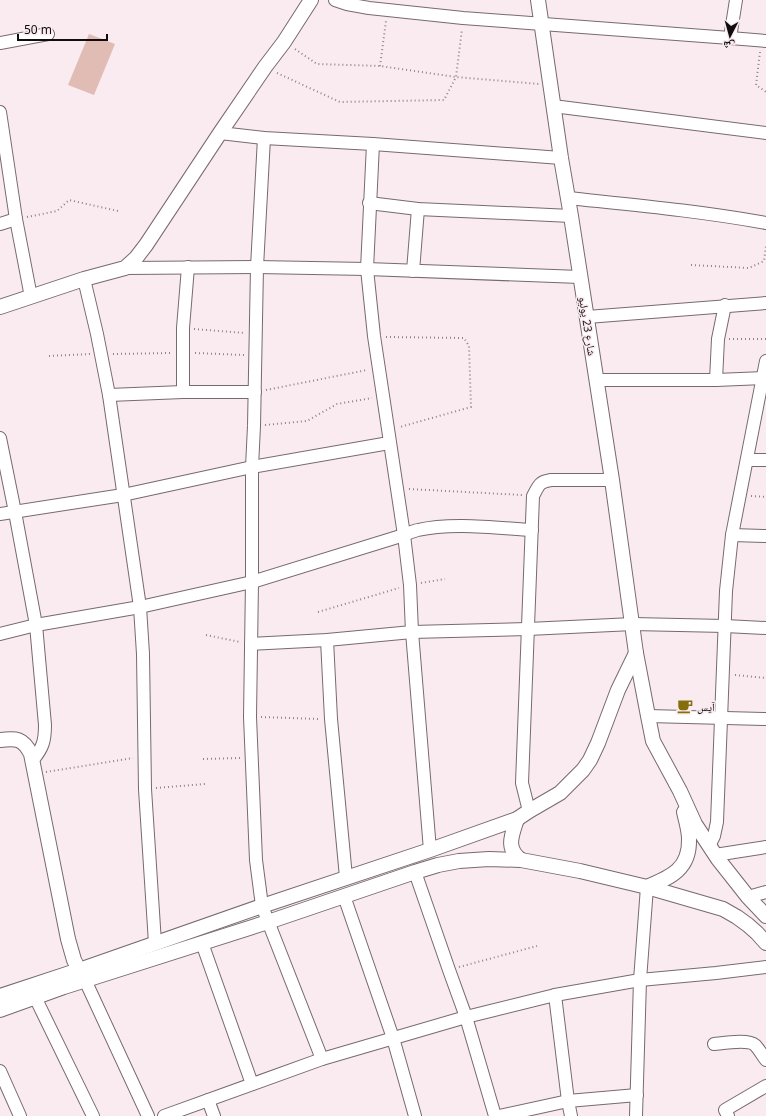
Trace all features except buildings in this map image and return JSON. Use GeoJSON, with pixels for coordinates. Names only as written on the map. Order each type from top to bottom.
{"type":"FeatureCollection","features":[{"type":"Feature","properties":{"kind":"street"},"geometry":{"type":"LineString","coordinates":[[124,268],[136,258],[146,245],[311,0]]}},
{"type":"Feature","properties":{"kind":"street"},"geometry":{"type":"LineString","coordinates":[[335,0],[357,6],[463,18],[763,41]]}},
{"type":"Feature","properties":{"kind":"street","name":"شارع 23 يوليو"},"geometry":{"type":"LineString","coordinates":[[538,0],[561,158],[597,380],[636,653],[654,741],[680,791]]}},
{"type":"Feature","properties":{"kind":"street"},"geometry":{"type":"LineString","coordinates":[[730,38],[736,0]]}},
{"type":"Feature","properties":{"kind":"street"},"geometry":{"type":"LineString","coordinates":[[0,43],[48,34]]}},
{"type":"Feature","properties":{"kind":"street"},"geometry":{"type":"LineString","coordinates":[[553,106],[766,133]]}},
{"type":"Feature","properties":{"kind":"street"},"geometry":{"type":"LineString","coordinates":[[0,112],[4,158],[31,297]]}},
{"type":"Feature","properties":{"kind":"street"},"geometry":{"type":"LineString","coordinates":[[220,133],[264,138],[373,144],[561,158]]}},
{"type":"Feature","properties":{"kind":"street"},"geometry":{"type":"LineString","coordinates":[[264,138],[257,267],[252,467],[250,717],[256,860],[262,906],[322,1059]]}},
{"type":"Feature","properties":{"kind":"street"},"geometry":{"type":"LineString","coordinates":[[373,144],[367,269],[378,367],[404,535],[410,585],[412,632],[430,850]]}},
{"type":"Feature","properties":{"kind":"street"},"geometry":{"type":"LineString","coordinates":[[568,198],[695,211],[766,223]]}},
{"type":"Feature","properties":{"kind":"street"},"geometry":{"type":"LineString","coordinates":[[370,203],[418,209],[571,216]]}},
{"type":"Feature","properties":{"kind":"street"},"geometry":{"type":"LineString","coordinates":[[413,271],[418,209]]}},
{"type":"Feature","properties":{"kind":"street"},"geometry":{"type":"LineString","coordinates":[[0,224],[16,220]]}},
{"type":"Feature","properties":{"kind":"street"},"geometry":{"type":"LineString","coordinates":[[183,392],[183,328],[188,267]]}},
{"type":"Feature","properties":{"kind":"street"},"geometry":{"type":"LineString","coordinates":[[0,307],[84,278],[124,268],[257,267],[367,269],[580,277]]}},
{"type":"Feature","properties":{"kind":"street"},"geometry":{"type":"LineString","coordinates":[[84,278],[109,394],[140,607],[143,654],[145,789],[155,943]]}},
{"type":"Feature","properties":{"kind":"street"},"geometry":{"type":"LineString","coordinates":[[587,317],[725,305],[766,303]]}},
{"type":"Feature","properties":{"kind":"street"},"geometry":{"type":"LineString","coordinates":[[716,380],[718,339],[725,305]]}},
{"type":"Feature","properties":{"kind":"street"},"geometry":{"type":"LineString","coordinates":[[712,850],[717,822],[727,584],[732,535],[764,378],[766,361]]}},
{"type":"Feature","properties":{"kind":"street"},"geometry":{"type":"LineString","coordinates":[[597,380],[716,380],[764,378]]}},
{"type":"Feature","properties":{"kind":"street"},"geometry":{"type":"LineString","coordinates":[[109,394],[255,392]]}},
{"type":"Feature","properties":{"kind":"street"},"geometry":{"type":"LineString","coordinates":[[0,514],[123,495],[388,437]]}},
{"type":"Feature","properties":{"kind":"street"},"geometry":{"type":"LineString","coordinates":[[0,438],[36,625],[45,737],[44,745],[34,767]]}},
{"type":"Feature","properties":{"kind":"street"},"geometry":{"type":"LineString","coordinates":[[747,460],[766,460]]}},
{"type":"Feature","properties":{"kind":"street"},"geometry":{"type":"LineString","coordinates":[[529,810],[522,783],[533,496],[539,484],[544,481],[612,480]]}},
{"type":"Feature","properties":{"kind":"street"},"geometry":{"type":"LineString","coordinates":[[0,634],[36,625],[140,607],[252,582],[416,530],[440,527],[468,527],[532,530]]}},
{"type":"Feature","properties":{"kind":"street"},"geometry":{"type":"LineString","coordinates":[[732,535],[766,536]]}},
{"type":"Feature","properties":{"kind":"street"},"geometry":{"type":"LineString","coordinates":[[251,644],[327,640],[412,632],[633,624],[766,628]]}},
{"type":"Feature","properties":{"kind":"street"},"geometry":{"type":"LineString","coordinates":[[327,640],[331,719],[346,877]]}},
{"type":"Feature","properties":{"kind":"street"},"geometry":{"type":"LineString","coordinates":[[0,1010],[64,986],[82,975],[155,943],[517,819],[529,810],[560,793],[583,770],[590,760],[598,743],[618,690],[636,653]]}},
{"type":"Feature","properties":{"kind":"street"},"geometry":{"type":"LineString","coordinates":[[648,716],[766,720]]}},
{"type":"Feature","properties":{"kind":"street"},"geometry":{"type":"LineString","coordinates":[[0,740],[18,740],[23,742],[27,747],[34,767],[68,939],[74,960],[148,1116]]}},
{"type":"Feature","properties":{"kind":"street"},"geometry":{"type":"LineString","coordinates":[[680,791],[695,824],[712,850],[748,897],[766,916]]}},
{"type":"Feature","properties":{"kind":"street"},"geometry":{"type":"LineString","coordinates":[[647,887],[662,881],[680,869],[688,855],[689,838],[680,791]]}},
{"type":"Feature","properties":{"kind":"street"},"geometry":{"type":"LineString","coordinates":[[517,819],[511,840],[511,846],[516,856],[521,860]]}},
{"type":"Feature","properties":{"kind":"street"},"geometry":{"type":"LineString","coordinates":[[712,850],[766,847]]}},
{"type":"Feature","properties":{"kind":"street"},"geometry":{"type":"LineString","coordinates":[[0,996],[202,944],[414,872],[438,865],[473,859],[521,860],[580,871],[647,887],[723,909],[748,925],[766,943]]}},
{"type":"Feature","properties":{"kind":"street"},"geometry":{"type":"LineString","coordinates":[[414,872],[466,1017],[495,1116]]}},
{"type":"Feature","properties":{"kind":"street"},"geometry":{"type":"LineString","coordinates":[[636,1116],[640,980],[647,887]]}},
{"type":"Feature","properties":{"kind":"street"},"geometry":{"type":"LineString","coordinates":[[748,897],[766,892]]}},
{"type":"Feature","properties":{"kind":"street"},"geometry":{"type":"LineString","coordinates":[[344,896],[393,1038],[415,1116]]}},
{"type":"Feature","properties":{"kind":"street"},"geometry":{"type":"LineString","coordinates":[[202,944],[252,1084]]}},
{"type":"Feature","properties":{"kind":"street"},"geometry":{"type":"LineString","coordinates":[[164,1116],[322,1059],[466,1017],[555,995],[640,980],[766,967]]}},
{"type":"Feature","properties":{"kind":"street"},"geometry":{"type":"LineString","coordinates":[[555,995],[571,1116]]}},
{"type":"Feature","properties":{"kind":"street"},"geometry":{"type":"LineString","coordinates":[[35,997],[93,1116]]}},
{"type":"Feature","properties":{"kind":"street"},"geometry":{"type":"LineString","coordinates":[[714,1044],[743,1042],[752,1043],[766,1060]]}},
{"type":"Feature","properties":{"kind":"street"},"geometry":{"type":"LineString","coordinates":[[0,1071],[20,1116]]}},
{"type":"Feature","properties":{"kind":"street"},"geometry":{"type":"LineString","coordinates":[[728,1116],[725,1110],[766,1086]]}},
{"type":"Feature","properties":{"kind":"street"},"geometry":{"type":"LineString","coordinates":[[499,1116],[568,1101],[637,1095]]}},
{"type":"Feature","properties":{"kind":"street"},"geometry":{"type":"LineString","coordinates":[[208,1100],[214,1116]]}},
{"type":"Feature","properties":{"kind":"path"},"geometry":{"type":"LineString","coordinates":[[380,66],[387,10]]}},
{"type":"Feature","properties":{"kind":"path"},"geometry":{"type":"LineString","coordinates":[[265,67],[340,102],[444,100],[456,77],[463,18]]}},
{"type":"Feature","properties":{"kind":"path"},"geometry":{"type":"LineString","coordinates":[[763,41],[756,85],[766,92]]}},
{"type":"Feature","properties":{"kind":"path"},"geometry":{"type":"LineString","coordinates":[[284,42],[318,64],[380,66],[456,77],[550,86]]}},
{"type":"Feature","properties":{"kind":"path"},"geometry":{"type":"LineString","coordinates":[[16,220],[58,211],[69,200],[118,210]]}},
{"type":"Feature","properties":{"kind":"path"},"geometry":{"type":"LineString","coordinates":[[692,266],[749,268],[764,261],[766,246]]}},
{"type":"Feature","properties":{"kind":"path"},"geometry":{"type":"LineString","coordinates":[[183,328],[256,334]]}},
{"type":"Feature","properties":{"kind":"path"},"geometry":{"type":"LineString","coordinates":[[374,336],[464,338],[469,346],[471,407],[388,437]]}},
{"type":"Feature","properties":{"kind":"path"},"geometry":{"type":"LineString","coordinates":[[718,339],[766,340]]}},
{"type":"Feature","properties":{"kind":"path"},"geometry":{"type":"LineString","coordinates":[[49,356],[183,353],[256,355]]}},
{"type":"Feature","properties":{"kind":"path"},"geometry":{"type":"LineString","coordinates":[[255,392],[378,367]]}},
{"type":"Feature","properties":{"kind":"path"},"geometry":{"type":"LineString","coordinates":[[254,426],[307,421],[338,404],[382,396]]}},
{"type":"Feature","properties":{"kind":"path"},"geometry":{"type":"LineString","coordinates":[[397,488],[533,496]]}},
{"type":"Feature","properties":{"kind":"path"},"geometry":{"type":"LineString","coordinates":[[318,612],[410,585],[445,579]]}},
{"type":"Feature","properties":{"kind":"path"},"geometry":{"type":"LineString","coordinates":[[206,635],[251,644]]}},
{"type":"Feature","properties":{"kind":"path"},"geometry":{"type":"LineString","coordinates":[[724,674],[766,678]]}},
{"type":"Feature","properties":{"kind":"path"},"geometry":{"type":"LineString","coordinates":[[250,717],[331,719]]}},
{"type":"Feature","properties":{"kind":"path"},"geometry":{"type":"LineString","coordinates":[[34,767],[145,756]]}},
{"type":"Feature","properties":{"kind":"path"},"geometry":{"type":"LineString","coordinates":[[203,759],[252,757]]}},
{"type":"Feature","properties":{"kind":"path"},"geometry":{"type":"LineString","coordinates":[[145,789],[205,784]]}},
{"type":"Feature","properties":{"kind":"path"},"geometry":{"type":"LineString","coordinates":[[448,970],[537,946]]}},
{"type":"Feature","properties":{"kind":"shaded area"},"geometry":{"type":"Polygon","coordinates":[[[89,34],[115,44],[94,95],[68,85],[89,34]]]}},
{"type":"Feature","properties":{"kind":"place","name":"آيس"},"geometry":{"type":"Point","coordinates":[685,706]}}]}
